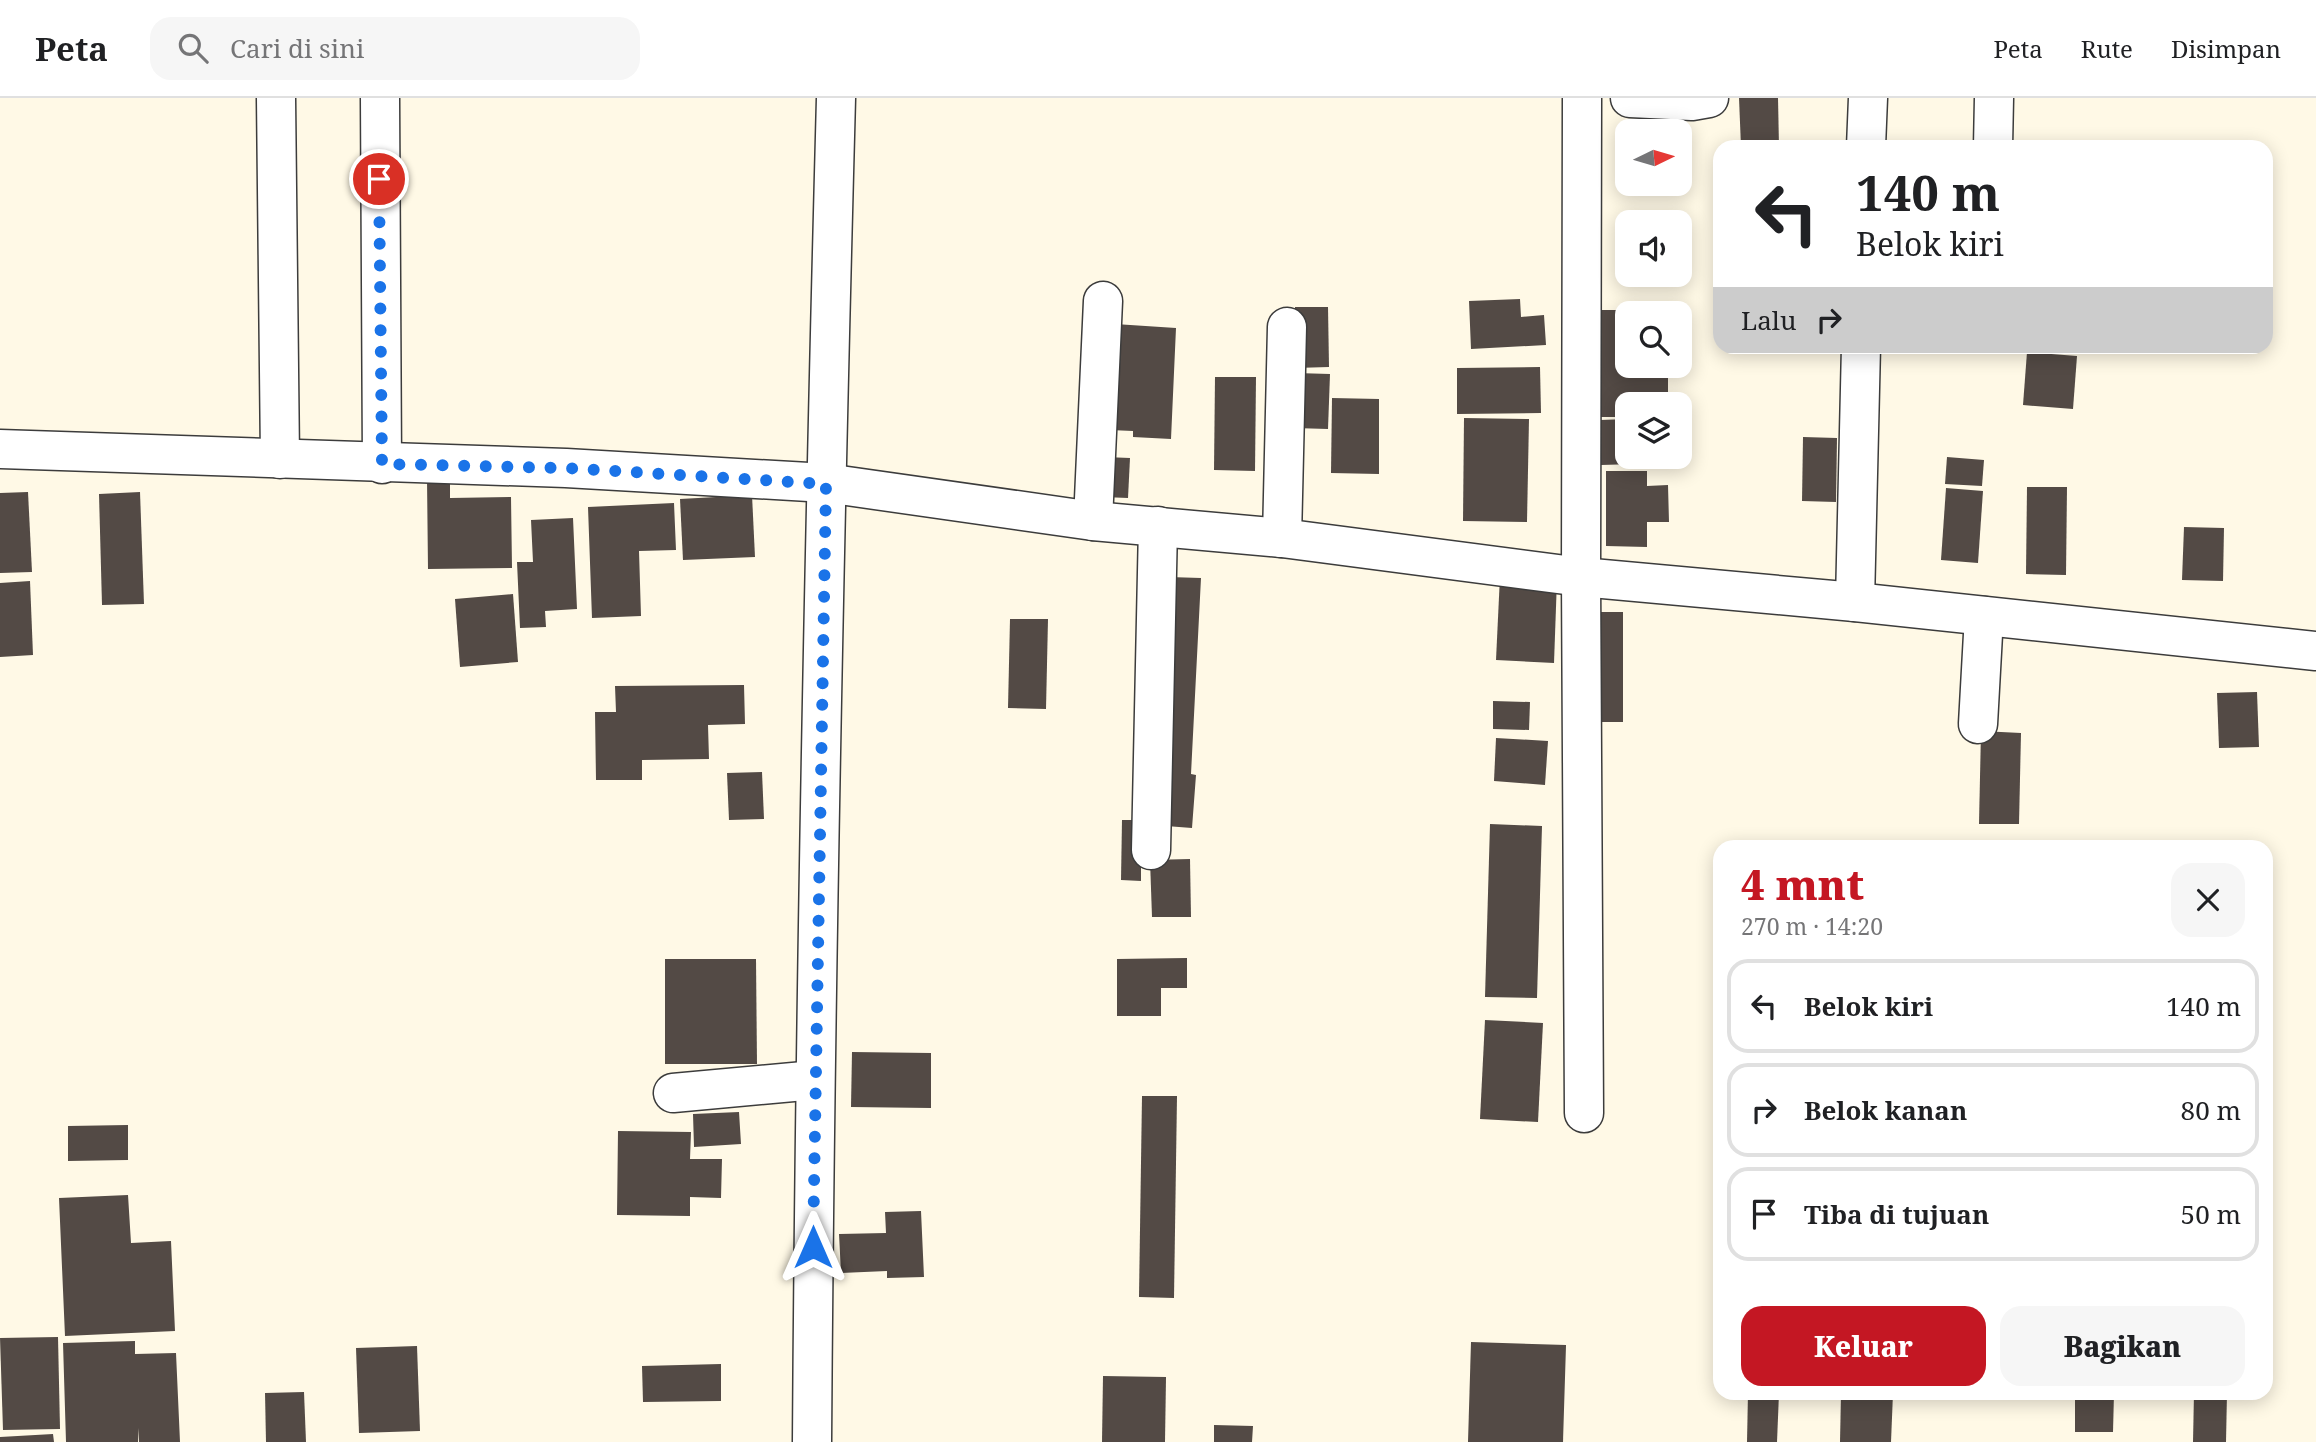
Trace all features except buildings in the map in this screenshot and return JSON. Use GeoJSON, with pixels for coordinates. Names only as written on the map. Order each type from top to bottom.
{"type":"FeatureCollection","features":[{"type":"Feature","properties":{"kind":"street"},"geometry":{"type":"LineString","coordinates":[[276,98],[281,458]]}},
{"type":"Feature","properties":{"kind":"street"},"geometry":{"type":"LineString","coordinates":[[380,98],[382,464]]}},
{"type":"Feature","properties":{"kind":"street"},"geometry":{"type":"LineString","coordinates":[[812,1442],[815,1080],[836,98]]}},
{"type":"Feature","properties":{"kind":"street"},"geometry":{"type":"LineString","coordinates":[[1582,98],[1584,1113]]}},
{"type":"Feature","properties":{"kind":"street"},"geometry":{"type":"LineString","coordinates":[[1630,98],[1692,101],[1709,98]]}},
{"type":"Feature","properties":{"kind":"street"},"geometry":{"type":"LineString","coordinates":[[1866,140],[1868,98]]}},
{"type":"Feature","properties":{"kind":"street"},"geometry":{"type":"LineString","coordinates":[[1993,140],[1994,98]]}},
{"type":"Feature","properties":{"kind":"street"},"geometry":{"type":"LineString","coordinates":[[1093,521],[1103,301]]}},
{"type":"Feature","properties":{"kind":"street"},"geometry":{"type":"LineString","coordinates":[[1282,538],[1287,327]]}},
{"type":"Feature","properties":{"kind":"street"},"geometry":{"type":"LineString","coordinates":[[1855,602],[1861,354]]}},
{"type":"Feature","properties":{"kind":"street"},"geometry":{"type":"LineString","coordinates":[[0,449],[382,464],[566,468],[826,484],[1093,521],[1282,538],[1581,577],[1855,602],[2316,651]]}},
{"type":"Feature","properties":{"kind":"street"},"geometry":{"type":"LineString","coordinates":[[1151,850],[1158,526]]}},
{"type":"Feature","properties":{"kind":"street"},"geometry":{"type":"LineString","coordinates":[[1978,724],[1984,616]]}},
{"type":"Feature","properties":{"kind":"street"},"geometry":{"type":"LineString","coordinates":[[673,1093],[815,1080]]}},
{"type":"Feature","properties":{"kind":"route"},"geometry":{"type":"LineString","coordinates":[[379,179],[382,464],[566,468],[826,484],[813,1247]]}}]}
